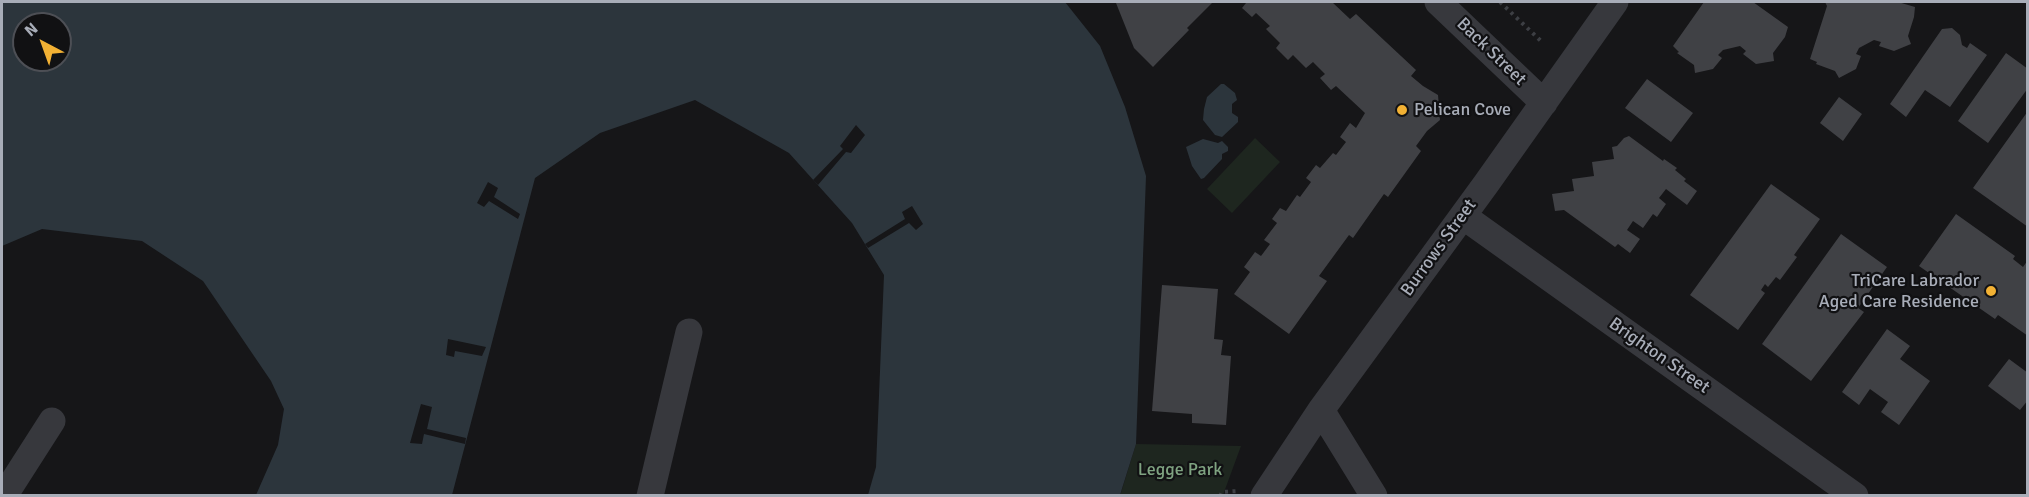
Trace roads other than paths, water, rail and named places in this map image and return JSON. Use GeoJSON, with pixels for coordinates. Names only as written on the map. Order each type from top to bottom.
{"type":"FeatureCollection","features":[{"type":"Feature","properties":{"kind":"street","name":"Back Street"},"geometry":{"type":"LineString","coordinates":[[1438,2],[1544,103]]}},
{"type":"Feature","properties":{"kind":"street","name":"Burrows Street"},"geometry":{"type":"LineString","coordinates":[[1268,493],[1321,410],[1615,2]]}},
{"type":"Feature","properties":{"kind":"street","name":"Brighton Street"},"geometry":{"type":"LineString","coordinates":[[1462,216],[1855,495]]}},
{"type":"Feature","properties":{"kind":"street"},"geometry":{"type":"LineString","coordinates":[[650,495],[689,332]]}},
{"type":"Feature","properties":{"kind":"street"},"geometry":{"type":"LineString","coordinates":[[1321,410],[1374,495]]}},
{"type":"Feature","properties":{"kind":"street"},"geometry":{"type":"LineString","coordinates":[[4,495],[52,421]]}},
{"type":"Feature","properties":{"kind":"place","name":"Pelican Cove"},"geometry":{"type":"Point","coordinates":[1402,110]}},
{"type":"Feature","properties":{"kind":"place","name":"TriCare Labrador Aged Care Residence"},"geometry":{"type":"Point","coordinates":[1991,291]}},
{"type":"Feature","properties":{"kind":"park label","name":"Legge Park"},"geometry":{"type":"Point","coordinates":[1180,470]}}]}
